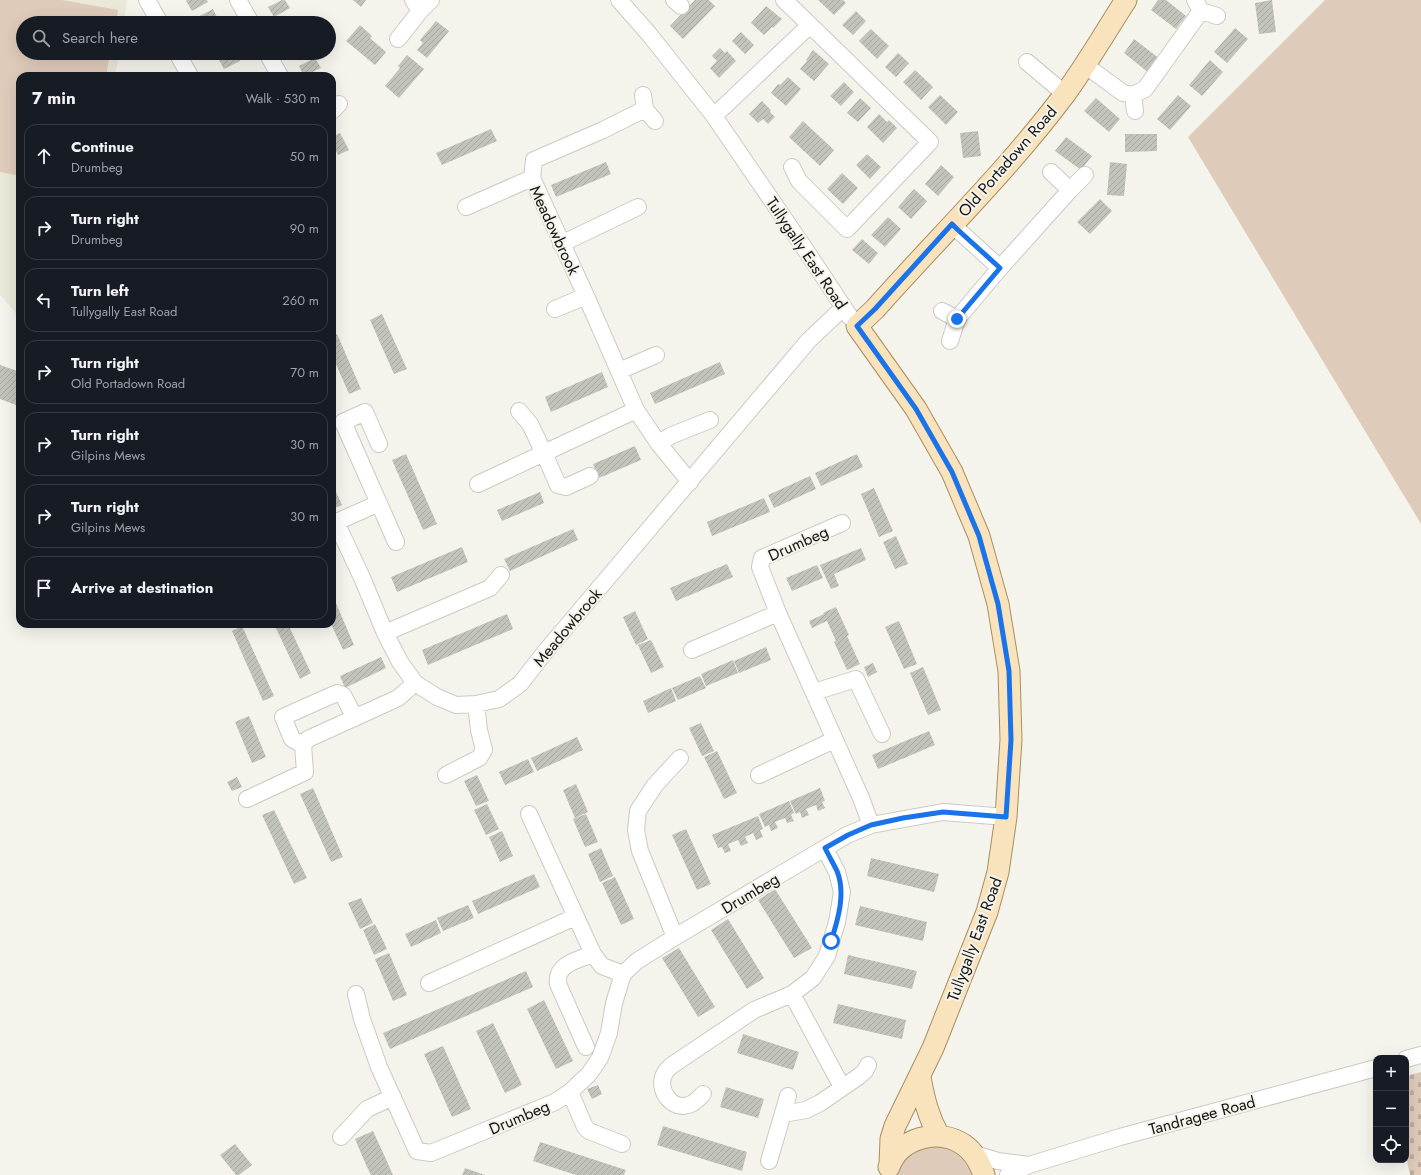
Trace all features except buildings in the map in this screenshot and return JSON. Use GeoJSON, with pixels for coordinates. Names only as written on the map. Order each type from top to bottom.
{"type":"FeatureCollection","features":[{"type":"Feature","properties":{"kind":"main road","name":"Old Portadown Road"},"geometry":{"type":"LineString","coordinates":[[857,326],[875,309],[1017,153],[1065,94],[1126,0]]}},
{"type":"Feature","properties":{"kind":"main road","name":"Tullygally East Road"},"geometry":{"type":"LineString","coordinates":[[857,326],[916,409],[952,472],[979,536],[998,604],[1009,671],[1011,740],[1006,817],[998,872],[987,912],[933,1048],[895,1126],[891,1139],[888,1169]]}},
{"type":"Feature","properties":{"kind":"main road"},"geometry":{"type":"LineString","coordinates":[[920,1077],[925,1104],[931,1122],[939,1136]]}},
{"type":"Feature","properties":{"kind":"main road"},"geometry":{"type":"LineString","coordinates":[[888,1169],[896,1154],[904,1146],[914,1140],[939,1136],[952,1138],[964,1145],[974,1154],[981,1165],[984,1175]]}},
{"type":"Feature","properties":{"kind":"street"},"geometry":{"type":"LineString","coordinates":[[147,0],[156,16]]}},
{"type":"Feature","properties":{"kind":"street"},"geometry":{"type":"LineString","coordinates":[[238,0],[246,16]]}},
{"type":"Feature","properties":{"kind":"street","name":"Tullygally East Road"},"geometry":{"type":"LineString","coordinates":[[619,0],[650,34],[714,116],[806,249],[843,308],[857,326]]}},
{"type":"Feature","properties":{"kind":"street"},"geometry":{"type":"LineString","coordinates":[[784,0],[930,142],[847,229],[800,181],[792,167]]}},
{"type":"Feature","properties":{"kind":"street"},"geometry":{"type":"LineString","coordinates":[[398,39],[421,4]]}},
{"type":"Feature","properties":{"kind":"street"},"geometry":{"type":"LineString","coordinates":[[1085,65],[1123,93],[1133,95],[1145,89],[1198,5],[1217,16]]}},
{"type":"Feature","properties":{"kind":"street"},"geometry":{"type":"LineString","coordinates":[[714,116],[810,25]]}},
{"type":"Feature","properties":{"kind":"street"},"geometry":{"type":"LineString","coordinates":[[181,60],[188,72]]}},
{"type":"Feature","properties":{"kind":"street"},"geometry":{"type":"LineString","coordinates":[[271,60],[278,72]]}},
{"type":"Feature","properties":{"kind":"street"},"geometry":{"type":"LineString","coordinates":[[1027,62],[1065,94]]}},
{"type":"Feature","properties":{"kind":"street"},"geometry":{"type":"LineString","coordinates":[[1133,95],[1135,111]]}},
{"type":"Feature","properties":{"kind":"street","name":"Meadowbrook"},"geometry":{"type":"LineString","coordinates":[[648,108],[603,130],[534,160],[532,178],[636,410],[659,444],[690,482]]}},
{"type":"Feature","properties":{"kind":"street"},"geometry":{"type":"LineString","coordinates":[[1051,172],[1070,190]]}},
{"type":"Feature","properties":{"kind":"street"},"geometry":{"type":"LineString","coordinates":[[950,342],[957,319],[1000,268],[1085,175]]}},
{"type":"Feature","properties":{"kind":"street"},"geometry":{"type":"LineString","coordinates":[[466,207],[532,178]]}},
{"type":"Feature","properties":{"kind":"street"},"geometry":{"type":"LineString","coordinates":[[561,244],[638,207]]}},
{"type":"Feature","properties":{"kind":"street"},"geometry":{"type":"LineString","coordinates":[[952,224],[1000,268]]}},
{"type":"Feature","properties":{"kind":"street"},"geometry":{"type":"LineString","coordinates":[[555,309],[586,296]]}},
{"type":"Feature","properties":{"kind":"street","name":"Meadowbrook"},"geometry":{"type":"LineString","coordinates":[[336,527],[363,580],[385,632],[400,662],[415,683],[437,697],[456,704],[476,704],[499,699],[520,684],[550,646],[809,340],[843,308]]}},
{"type":"Feature","properties":{"kind":"street"},"geometry":{"type":"LineString","coordinates":[[942,310],[957,319]]}},
{"type":"Feature","properties":{"kind":"street"},"geometry":{"type":"LineString","coordinates":[[619,371],[656,355]]}},
{"type":"Feature","properties":{"kind":"street"},"geometry":{"type":"LineString","coordinates":[[478,484],[636,410]]}},
{"type":"Feature","properties":{"kind":"street"},"geometry":{"type":"LineString","coordinates":[[519,411],[530,424],[558,485],[566,487],[590,476]]}},
{"type":"Feature","properties":{"kind":"street"},"geometry":{"type":"LineString","coordinates":[[379,444],[365,412],[343,422],[396,542]]}},
{"type":"Feature","properties":{"kind":"street"},"geometry":{"type":"LineString","coordinates":[[659,444],[670,436],[710,420]]}},
{"type":"Feature","properties":{"kind":"street","name":"Meadowbrook"},"geometry":{"type":"LineString","coordinates":[[336,522],[379,503]]}},
{"type":"Feature","properties":{"kind":"street","name":"Drumbeg"},"geometry":{"type":"LineString","coordinates":[[842,523],[762,558],[760,567],[778,613],[861,798],[871,825]]}},
{"type":"Feature","properties":{"kind":"street"},"geometry":{"type":"LineString","coordinates":[[385,632],[490,588],[501,575]]}},
{"type":"Feature","properties":{"kind":"street"},"geometry":{"type":"LineString","coordinates":[[692,650],[778,613]]}},
{"type":"Feature","properties":{"kind":"street"},"geometry":{"type":"LineString","coordinates":[[814,692],[856,679],[882,734]]}},
{"type":"Feature","properties":{"kind":"street"},"geometry":{"type":"LineString","coordinates":[[247,798],[305,772],[303,745],[308,739],[398,698],[415,683]]}},
{"type":"Feature","properties":{"kind":"street"},"geometry":{"type":"LineString","coordinates":[[303,745],[292,739],[283,717],[337,694],[343,695],[355,718]]}},
{"type":"Feature","properties":{"kind":"street"},"geometry":{"type":"LineString","coordinates":[[446,775],[479,758],[484,750],[479,730],[476,704]]}},
{"type":"Feature","properties":{"kind":"street"},"geometry":{"type":"LineString","coordinates":[[759,775],[834,740]]}},
{"type":"Feature","properties":{"kind":"street"},"geometry":{"type":"LineString","coordinates":[[675,937],[640,851],[636,830],[638,811],[655,785],[680,758]]}},
{"type":"Feature","properties":{"kind":"street","name":"Drumbeg"},"geometry":{"type":"LineString","coordinates":[[356,994],[371,1046],[417,1151],[431,1154],[555,1102],[570,1092],[589,1074],[600,1058],[609,1033],[614,1003],[623,974],[637,961],[675,937],[825,848],[848,835],[871,825],[943,812],[1006,817]]}},
{"type":"Feature","properties":{"kind":"street"},"geometry":{"type":"LineString","coordinates":[[529,814],[593,954],[602,966],[623,974]]}},
{"type":"Feature","properties":{"kind":"street"},"geometry":{"type":"LineString","coordinates":[[703,1094],[691,1104],[678,1106],[666,1098],[662,1086],[664,1073],[671,1066],[754,1010],[792,994],[812,978],[827,956],[837,922],[842,892],[837,872],[825,848]]}},
{"type":"Feature","properties":{"kind":"street"},"geometry":{"type":"LineString","coordinates":[[429,983],[575,917]]}},
{"type":"Feature","properties":{"kind":"street"},"geometry":{"type":"LineString","coordinates":[[586,1047],[558,984],[557,978],[559,972],[565,966],[593,954]]}},
{"type":"Feature","properties":{"kind":"street"},"geometry":{"type":"LineString","coordinates":[[792,994],[842,1087]]}},
{"type":"Feature","properties":{"kind":"street"},"geometry":{"type":"LineString","coordinates":[[1409,1058],[1421,1055]]}},
{"type":"Feature","properties":{"kind":"street"},"geometry":{"type":"LineString","coordinates":[[783,1114],[806,1110],[820,1103],[858,1077],[865,1071],[868,1065]]}},
{"type":"Feature","properties":{"kind":"street","name":"Tandragee Road"},"geometry":{"type":"LineString","coordinates":[[1008,1175],[1029,1165],[1120,1137],[1373,1069]]}},
{"type":"Feature","properties":{"kind":"street"},"geometry":{"type":"LineString","coordinates":[[570,1092],[585,1127],[589,1131],[622,1144]]}},
{"type":"Feature","properties":{"kind":"street"},"geometry":{"type":"LineString","coordinates":[[769,1161],[788,1096]]}},
{"type":"Feature","properties":{"kind":"street"},"geometry":{"type":"LineString","coordinates":[[341,1137],[367,1109],[393,1098]]}},
{"type":"Feature","properties":{"kind":"street","name":"Tandragee Road"},"geometry":{"type":"LineString","coordinates":[[974,1154],[998,1161],[1029,1165]]}},
{"type":"Feature","properties":{"kind":"shaded area"},"geometry":{"type":"Polygon","coordinates":[[[0,0],[127,0],[125,16],[16,16],[16,60],[118,60],[116,72],[16,72],[16,313],[0,295],[0,0]]]}},
{"type":"Feature","properties":{"kind":"green space"},"geometry":{"type":"Polygon","coordinates":[[[0,0],[62,0],[118,10],[117,16],[16,16],[16,60],[109,60],[107,72],[16,72],[16,175],[0,172],[0,0]]]}},
{"type":"Feature","properties":{"kind":"green space"},"geometry":{"type":"Polygon","coordinates":[[[1325,0],[1421,0],[1421,524],[1188,137],[1325,0]]]}},
{"type":"Feature","properties":{"kind":"green space"},"geometry":{"type":"Polygon","coordinates":[[[1421,1072],[1421,1175],[1410,1175],[1407,1163],[1409,1163],[1409,1075],[1421,1072]]]}},
{"type":"Feature","properties":{"kind":"green space"},"geometry":{"type":"Polygon","coordinates":[[[934,1146],[947,1149],[958,1155],[966,1163],[972,1175],[896,1175],[902,1163],[910,1155],[922,1149],[934,1146]]]}},
{"type":"Feature","properties":{"kind":"route"},"geometry":{"type":"LineString","coordinates":[[831,941],[837,922],[842,892],[837,872],[825,848],[848,835],[871,825],[903,818],[943,812],[1006,817],[1011,740],[1009,671],[998,604],[979,536],[952,472],[916,409],[857,326],[875,309],[952,224],[1000,268],[957,319]]}}]}
